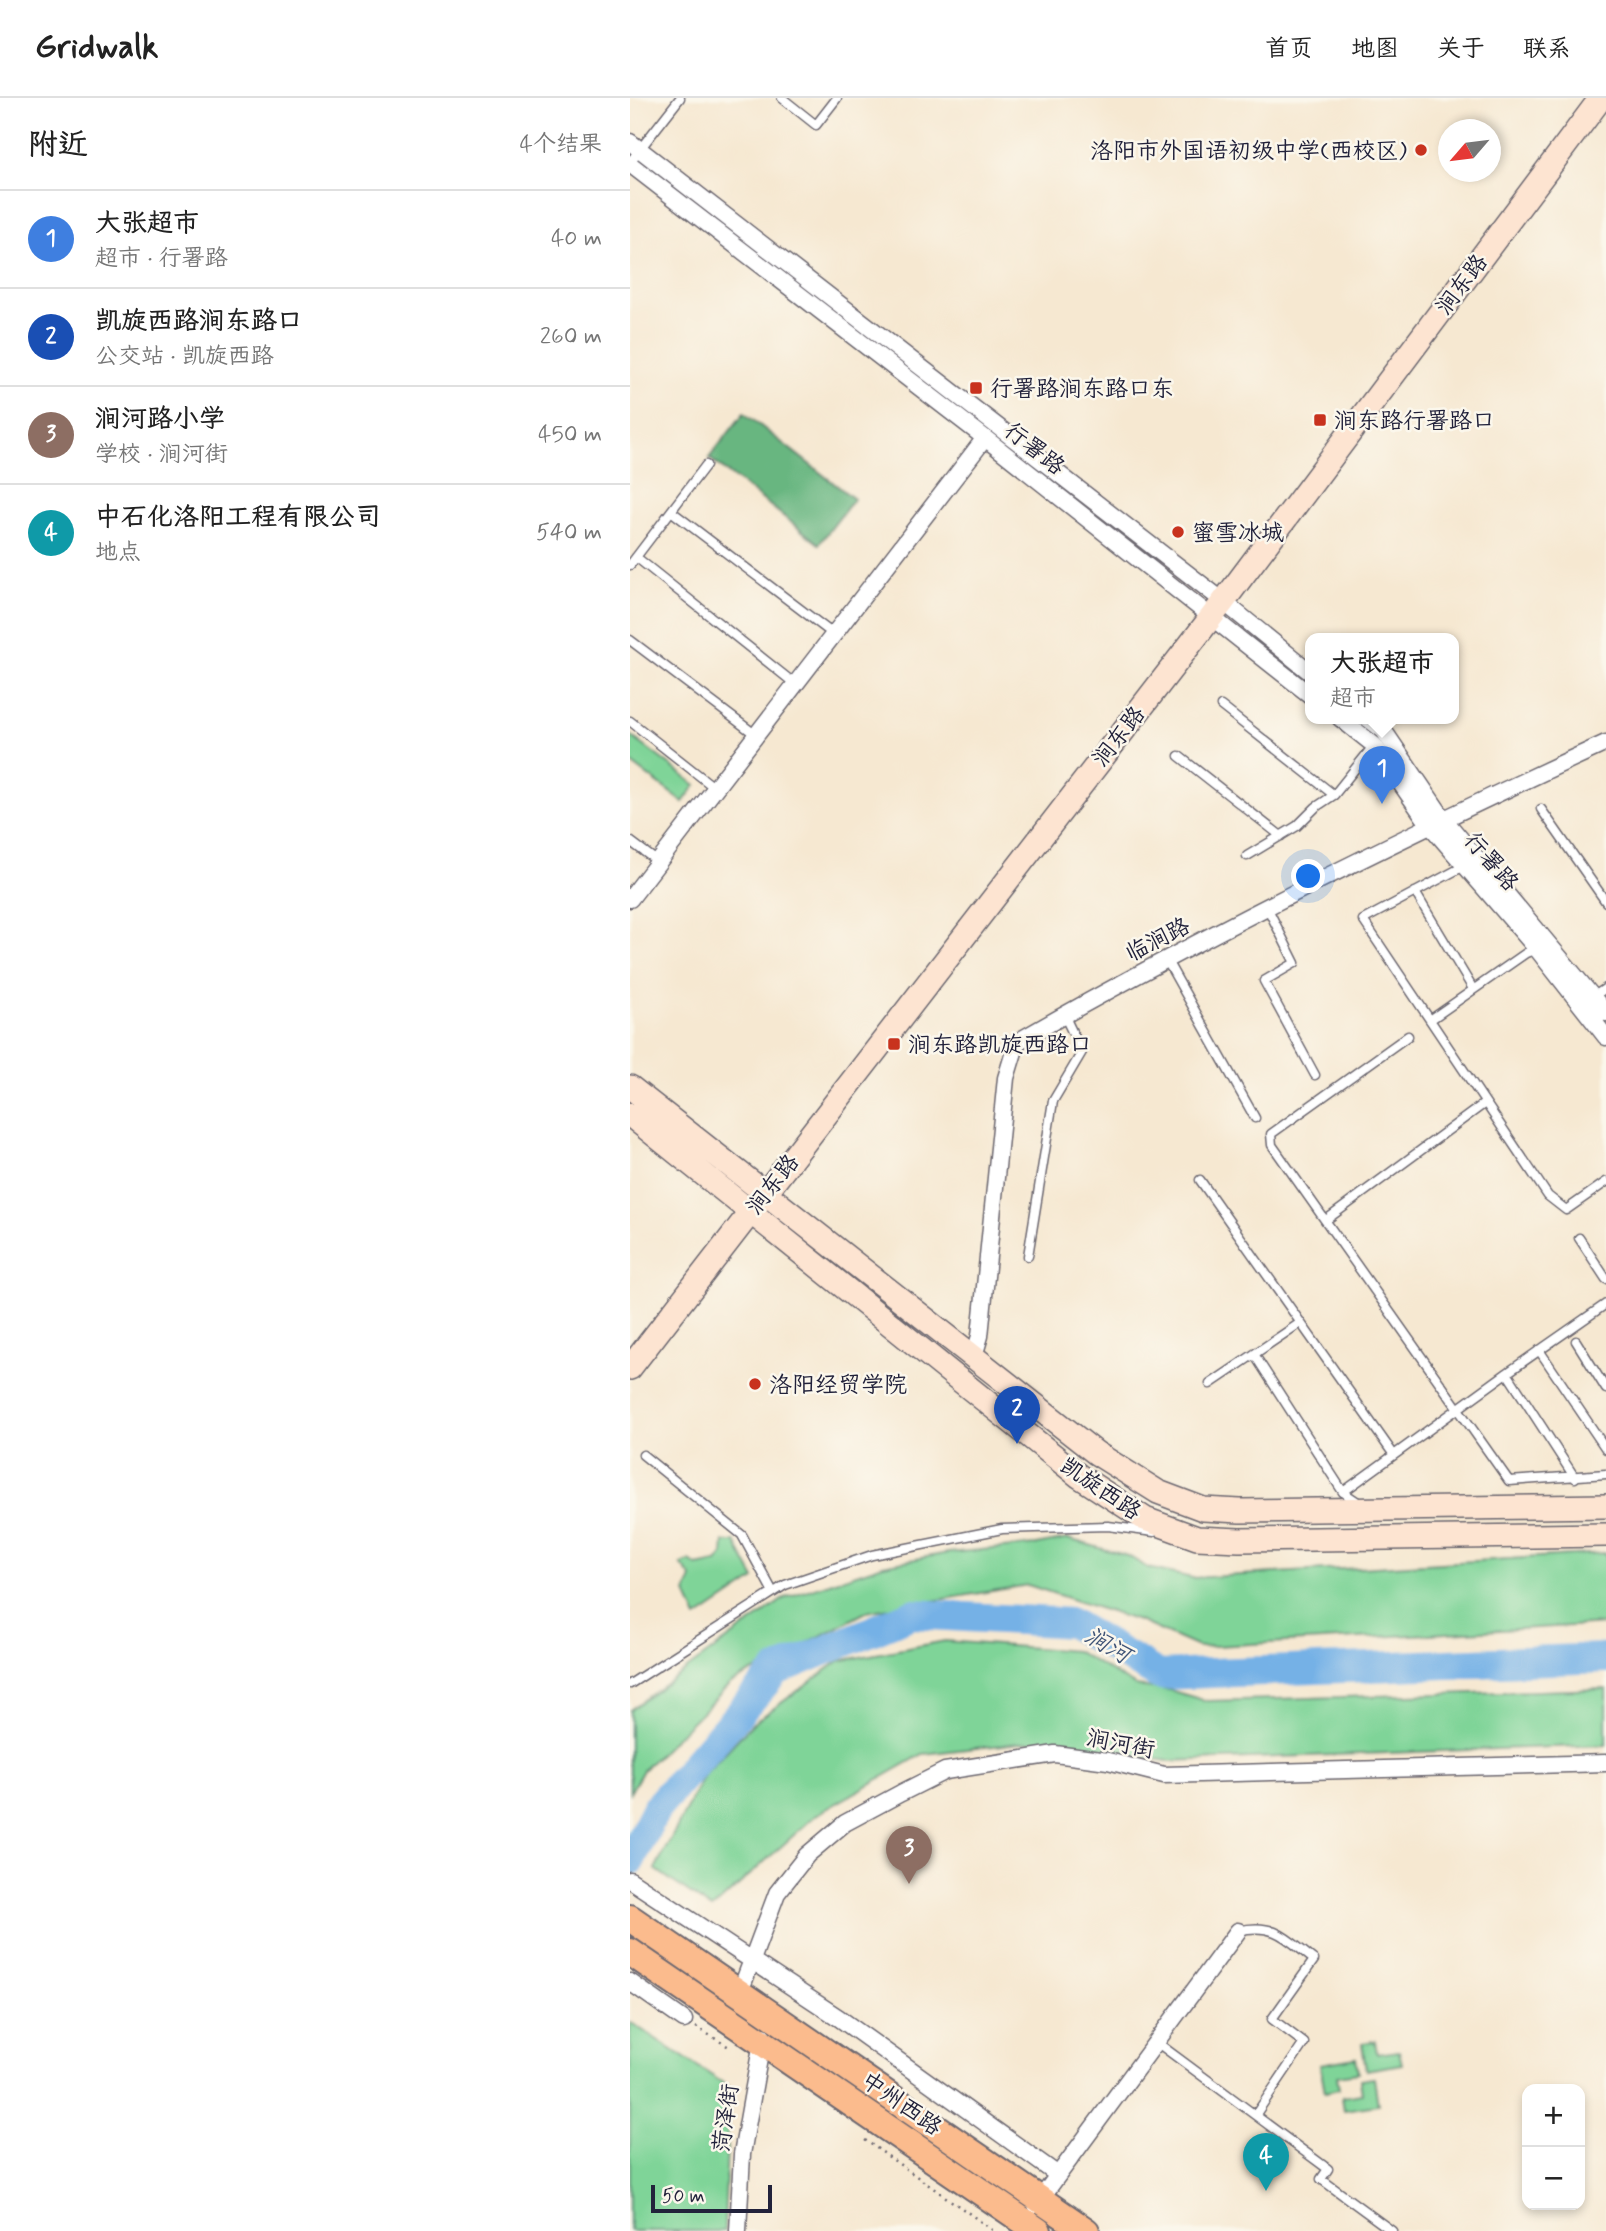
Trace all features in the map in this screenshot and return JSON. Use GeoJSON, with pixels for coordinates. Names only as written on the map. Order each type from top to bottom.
{"type":"FeatureCollection","features":[{"type":"Feature","properties":{"kind":"main road","name":"中州西路"},"geometry":{"type":"LineString","coordinates":[[630,1917],[1086,2231]]}},
{"type":"Feature","properties":{"kind":"main road","name":"中州西路"},"geometry":{"type":"LineString","coordinates":[[630,1952],[692,2010],[1031,2226]]}},
{"type":"Feature","properties":{"kind":"street","name":"涧东路"},"geometry":{"type":"LineString","coordinates":[[1212,605],[1588,98]]}},
{"type":"Feature","properties":{"kind":"street","name":"涧东路"},"geometry":{"type":"LineString","coordinates":[[630,1368],[761,1190],[1601,98]]}},
{"type":"Feature","properties":{"kind":"street","name":"行署路"},"geometry":{"type":"LineString","coordinates":[[632,154],[985,438],[1212,605],[1305,669]]}},
{"type":"Feature","properties":{"kind":"street","name":"行署路"},"geometry":{"type":"LineString","coordinates":[[632,154],[1212,605],[1305,690]]}},
{"type":"Feature","properties":{"kind":"street"},"geometry":{"type":"LineString","coordinates":[[630,899],[985,438]]}},
{"type":"Feature","properties":{"kind":"street","name":"行署路"},"geometry":{"type":"LineString","coordinates":[[1348,724],[1374,745],[1436,821],[1595,996],[1606,1013]]}},
{"type":"Feature","properties":{"kind":"street","name":"行署路"},"geometry":{"type":"LineString","coordinates":[[1374,724],[1384,732],[1436,821],[1466,865],[1537,949],[1595,996],[1606,1037]]}},
{"type":"Feature","properties":{"kind":"street","name":"临涧路"},"geometry":{"type":"LineString","coordinates":[[974,1356],[980,1336],[1006,1078],[1017,1042],[1166,960],[1436,821],[1606,743]]}},
{"type":"Feature","properties":{"kind":"street","name":"凯旋西路"},"geometry":{"type":"LineString","coordinates":[[630,1087],[1096,1452],[1158,1492],[1203,1509],[1606,1506]]}},
{"type":"Feature","properties":{"kind":"street","name":"凯旋西路"},"geometry":{"type":"LineString","coordinates":[[630,1115],[1079,1476],[1145,1519],[1197,1538],[1606,1535]]}},
{"type":"Feature","properties":{"kind":"street","name":"涧东路"},"geometry":{"type":"LineString","coordinates":[[630,1353],[746,1210]]}},
{"type":"Feature","properties":{"kind":"street","name":"涧河街"},"geometry":{"type":"LineString","coordinates":[[740,1992],[777,1894],[807,1855],[845,1823],[945,1771],[1055,1754],[1108,1761],[1164,1774],[1606,1762]]}},
{"type":"Feature","properties":{"kind":"street"},"geometry":{"type":"LineString","coordinates":[[630,1880],[730,1949],[839,2018],[1058,2175]]}},
{"type":"Feature","properties":{"kind":"street"},"geometry":{"type":"LineString","coordinates":[[1031,2226],[1041,2199],[1238,1931]]}},
{"type":"Feature","properties":{"kind":"street"},"geometry":{"type":"LineString","coordinates":[[630,1982],[692,2010]]}},
{"type":"Feature","properties":{"kind":"street","name":"菏泽街"},"geometry":{"type":"LineString","coordinates":[[738,2231],[741,2154],[758,2052],[775,2016]]}},
{"type":"Feature","properties":{"kind":"lane"},"geometry":{"type":"LineString","coordinates":[[632,154],[680,98]]}},
{"type":"Feature","properties":{"kind":"lane"},"geometry":{"type":"LineString","coordinates":[[782,98],[816,125],[837,98]]}},
{"type":"Feature","properties":{"kind":"lane"},"geometry":{"type":"LineString","coordinates":[[1601,98],[1606,102]]}},
{"type":"Feature","properties":{"kind":"lane"},"geometry":{"type":"LineString","coordinates":[[706,466],[633,561],[795,684]]}},
{"type":"Feature","properties":{"kind":"lane"},"geometry":{"type":"LineString","coordinates":[[671,511],[833,634]]}},
{"type":"Feature","properties":{"kind":"lane"},"geometry":{"type":"LineString","coordinates":[[630,640],[756,735]]}},
{"type":"Feature","properties":{"kind":"lane"},"geometry":{"type":"LineString","coordinates":[[1221,706],[1334,795]]}},
{"type":"Feature","properties":{"kind":"lane"},"geometry":{"type":"LineString","coordinates":[[630,720],[715,788]]}},
{"type":"Feature","properties":{"kind":"lane"},"geometry":{"type":"LineString","coordinates":[[1247,856],[1280,836],[1334,795],[1374,745]]}},
{"type":"Feature","properties":{"kind":"lane"},"geometry":{"type":"LineString","coordinates":[[1179,756],[1280,836]]}},
{"type":"Feature","properties":{"kind":"lane"},"geometry":{"type":"LineString","coordinates":[[1541,809],[1606,902]]}},
{"type":"Feature","properties":{"kind":"lane"},"geometry":{"type":"LineString","coordinates":[[630,841],[658,862]]}},
{"type":"Feature","properties":{"kind":"lane"},"geometry":{"type":"LineString","coordinates":[[1466,865],[1363,920],[1548,1196],[1566,1210],[1606,1182]]}},
{"type":"Feature","properties":{"kind":"lane"},"geometry":{"type":"LineString","coordinates":[[1415,891],[1473,989]]}},
{"type":"Feature","properties":{"kind":"lane"},"geometry":{"type":"LineString","coordinates":[[1267,907],[1295,963],[1264,981],[1315,1075]]}},
{"type":"Feature","properties":{"kind":"lane"},"geometry":{"type":"LineString","coordinates":[[1430,1020],[1526,953],[1537,949]]}},
{"type":"Feature","properties":{"kind":"lane"},"geometry":{"type":"LineString","coordinates":[[1166,960],[1255,1118]]}},
{"type":"Feature","properties":{"kind":"lane"},"geometry":{"type":"LineString","coordinates":[[1028,1256],[1052,1101],[1082,1052],[1064,1015]]}},
{"type":"Feature","properties":{"kind":"lane"},"geometry":{"type":"LineString","coordinates":[[1408,1036],[1271,1134],[1272,1144],[1509,1481],[1606,1474]]}},
{"type":"Feature","properties":{"kind":"lane"},"geometry":{"type":"LineString","coordinates":[[1325,1220],[1485,1103]]}},
{"type":"Feature","properties":{"kind":"lane"},"geometry":{"type":"LineString","coordinates":[[1200,1181],[1394,1455]]}},
{"type":"Feature","properties":{"kind":"lane"},"geometry":{"type":"LineString","coordinates":[[1579,1238],[1606,1279]]}},
{"type":"Feature","properties":{"kind":"lane"},"geometry":{"type":"LineString","coordinates":[[1343,1492],[1606,1304]]}},
{"type":"Feature","properties":{"kind":"lane"},"geometry":{"type":"LineString","coordinates":[[1210,1384],[1300,1323]]}},
{"type":"Feature","properties":{"kind":"lane"},"geometry":{"type":"LineString","coordinates":[[1576,1341],[1606,1389]]}},
{"type":"Feature","properties":{"kind":"lane"},"geometry":{"type":"LineString","coordinates":[[1539,1350],[1606,1449]]}},
{"type":"Feature","properties":{"kind":"lane"},"geometry":{"type":"LineString","coordinates":[[1254,1354],[1343,1492],[1370,1509]]}},
{"type":"Feature","properties":{"kind":"lane"},"geometry":{"type":"LineString","coordinates":[[1507,1373],[1575,1478]]}},
{"type":"Feature","properties":{"kind":"lane"},"geometry":{"type":"LineString","coordinates":[[643,1455],[742,1535],[773,1592]]}},
{"type":"Feature","properties":{"kind":"lane"},"geometry":{"type":"LineString","coordinates":[[630,1684],[785,1585],[873,1555],[1002,1529],[1108,1526],[1197,1538]]}},
{"type":"Feature","properties":{"kind":"lane"},"geometry":{"type":"LineString","coordinates":[[1238,1931],[1255,1927],[1274,1930],[1314,1960],[1272,2020],[1304,2043],[1256,2114]]}},
{"type":"Feature","properties":{"kind":"lane"},"geometry":{"type":"LineString","coordinates":[[1156,2041],[1328,2169],[1321,2179],[1392,2231]]}},
{"type":"Feature","properties":{"kind":"path"},"geometry":{"type":"LineString","coordinates":[[692,2010],[758,2052]]}},
{"type":"Feature","properties":{"kind":"path"},"geometry":{"type":"LineString","coordinates":[[858,2135],[994,2231]]}},
{"type":"Feature","properties":{"kind":"green space"},"geometry":{"type":"Polygon","coordinates":[[[744,413],[854,499],[819,544],[709,458],[744,413]]]}},
{"type":"Feature","properties":{"kind":"green space"},"geometry":{"type":"Polygon","coordinates":[[[630,735],[696,785],[683,802],[630,762],[630,735]]]}},
{"type":"Feature","properties":{"kind":"green space"},"geometry":{"type":"Polygon","coordinates":[[[1068,1539],[1128,1556],[1148,1568],[1192,1578],[1606,1553],[1606,1624],[1198,1647],[1141,1622],[1028,1585],[866,1612],[731,1683],[643,1770],[630,1793],[630,1710],[785,1598],[883,1565],[948,1553],[1036,1545],[1068,1539]]]}},
{"type":"Feature","properties":{"kind":"green space"},"geometry":{"type":"Polygon","coordinates":[[[724,1542],[735,1542],[755,1579],[697,1618],[686,1593],[692,1578],[681,1564],[690,1561],[697,1566],[717,1562],[723,1554],[724,1542]]]}},
{"type":"Feature","properties":{"kind":"green space"},"geometry":{"type":"Polygon","coordinates":[[[945,1641],[1076,1651],[1136,1686],[1169,1690],[1207,1701],[1606,1689],[1606,1745],[1168,1761],[1029,1742],[923,1754],[816,1815],[712,1909],[655,1869],[704,1775],[752,1724],[839,1661],[945,1641]]]}},
{"type":"Feature","properties":{"kind":"green space"},"geometry":{"type":"Polygon","coordinates":[[[630,2022],[729,2087],[724,2231],[630,2231],[630,2022]]]}},
{"type":"Feature","properties":{"kind":"green space"},"geometry":{"type":"Polygon","coordinates":[[[1375,2041],[1377,2054],[1399,2051],[1402,2064],[1366,2070],[1362,2043],[1375,2041]]]}},
{"type":"Feature","properties":{"kind":"green space"},"geometry":{"type":"Polygon","coordinates":[[[1356,2058],[1358,2073],[1337,2076],[1339,2089],[1325,2092],[1320,2064],[1356,2058]]]}},
{"type":"Feature","properties":{"kind":"green space"},"geometry":{"type":"Polygon","coordinates":[[[1374,2078],[1378,2105],[1344,2110],[1342,2097],[1362,2094],[1360,2080],[1374,2078]]]}},
{"type":"Feature","properties":{"kind":"waterway","name":"涧河"},"geometry":{"type":"LineString","coordinates":[[630,1861],[657,1807],[776,1671],[912,1614],[1071,1623],[1159,1675],[1606,1658]]}},
{"type":"Feature","properties":{"kind":"place","name":"洛阳市外国语初级中学(西校区)"},"geometry":{"type":"Point","coordinates":[1421,150]}},
{"type":"Feature","properties":{"kind":"place","name":"行署路涧东路口东"},"geometry":{"type":"Point","coordinates":[976,388]}},
{"type":"Feature","properties":{"kind":"place","name":"涧东路行署路口"},"geometry":{"type":"Point","coordinates":[1320,420]}},
{"type":"Feature","properties":{"kind":"place","name":"蜜雪冰城"},"geometry":{"type":"Point","coordinates":[1178,532]}},
{"type":"Feature","properties":{"kind":"place","name":"大张超市"},"geometry":{"type":"Point","coordinates":[1382,804]}},
{"type":"Feature","properties":{"kind":"place","name":"涧东路凯旋西路口"},"geometry":{"type":"Point","coordinates":[894,1044]}},
{"type":"Feature","properties":{"kind":"place","name":"洛阳经贸学院"},"geometry":{"type":"Point","coordinates":[755,1384]}},
{"type":"Feature","properties":{"kind":"place","name":"凯旋西路涧东路口"},"geometry":{"type":"Point","coordinates":[1017,1444]}},
{"type":"Feature","properties":{"kind":"place","name":"涧河路小学"},"geometry":{"type":"Point","coordinates":[909,1884]}},
{"type":"Feature","properties":{"kind":"place","name":"中石化洛阳工程有限公司"},"geometry":{"type":"Point","coordinates":[1266,2191]}}]}
